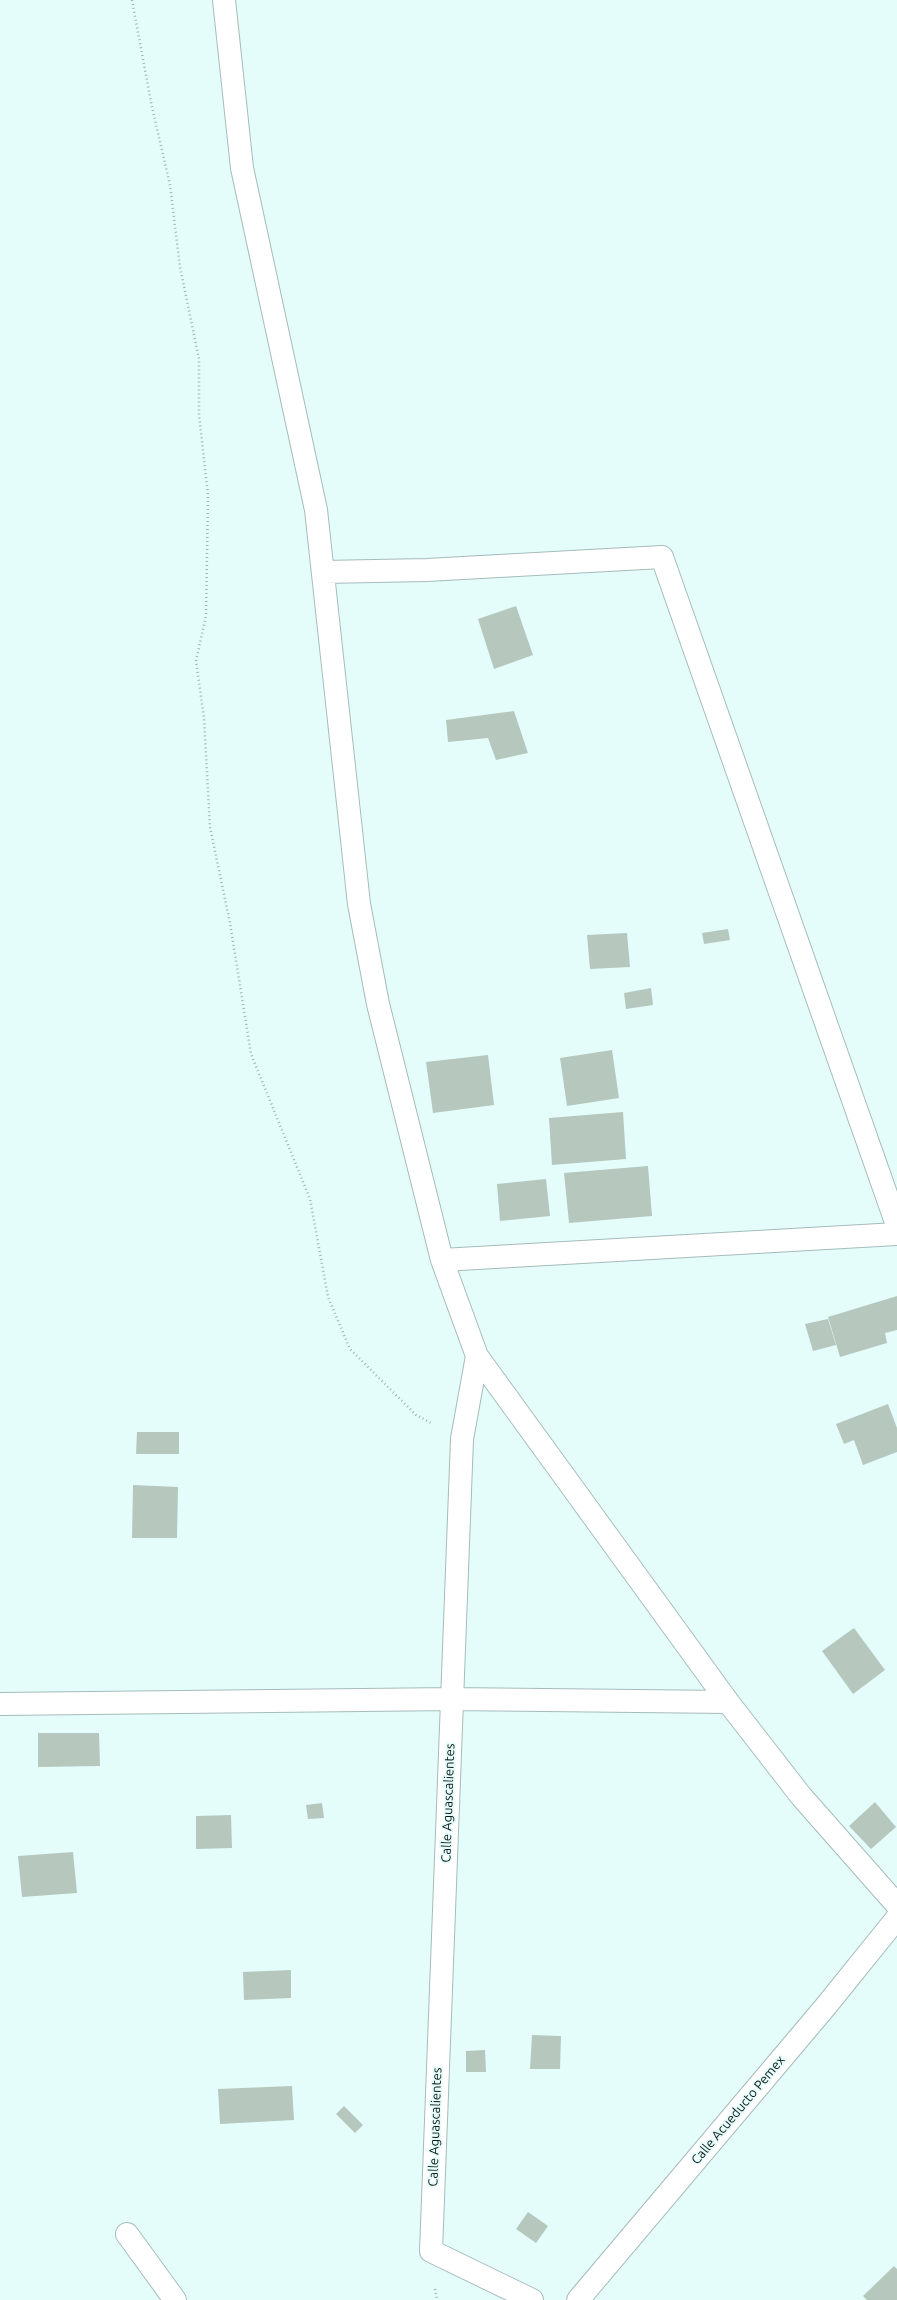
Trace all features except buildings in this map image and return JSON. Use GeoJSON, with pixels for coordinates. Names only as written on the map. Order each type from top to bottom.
{"type":"FeatureCollection","features":[{"type":"Feature","properties":{"kind":"street"},"geometry":{"type":"LineString","coordinates":[[224,0],[242,168],[316,510],[358,904],[378,1004],[442,1260],[477,1356],[728,1702],[801,1796],[897,1905]]}},
{"type":"Feature","properties":{"kind":"street"},"geometry":{"type":"LineString","coordinates":[[323,572],[427,570],[662,557],[897,1225]]}},
{"type":"Feature","properties":{"kind":"street"},"geometry":{"type":"LineString","coordinates":[[442,1260],[897,1234]]}},
{"type":"Feature","properties":{"kind":"street","name":"Calle Aguascalientes"},"geometry":{"type":"LineString","coordinates":[[477,1356],[462,1439],[431,2251],[532,2300]]}},
{"type":"Feature","properties":{"kind":"street"},"geometry":{"type":"LineString","coordinates":[[0,1704],[452,1699],[728,1702]]}},
{"type":"Feature","properties":{"kind":"street","name":"Calle Acueducto Pemex"},"geometry":{"type":"LineString","coordinates":[[578,2300],[826,2006],[897,1918]]}},
{"type":"Feature","properties":{"kind":"street"},"geometry":{"type":"LineString","coordinates":[[127,2234],[175,2300]]}},
{"type":"Feature","properties":{"kind":"path"},"geometry":{"type":"LineString","coordinates":[[132,0],[152,107],[170,185],[180,267],[199,359],[199,415],[208,495],[206,616],[196,661],[204,718],[210,828],[230,923],[251,1054],[310,1199],[328,1297],[350,1349],[416,1415],[462,1439]]}}]}
